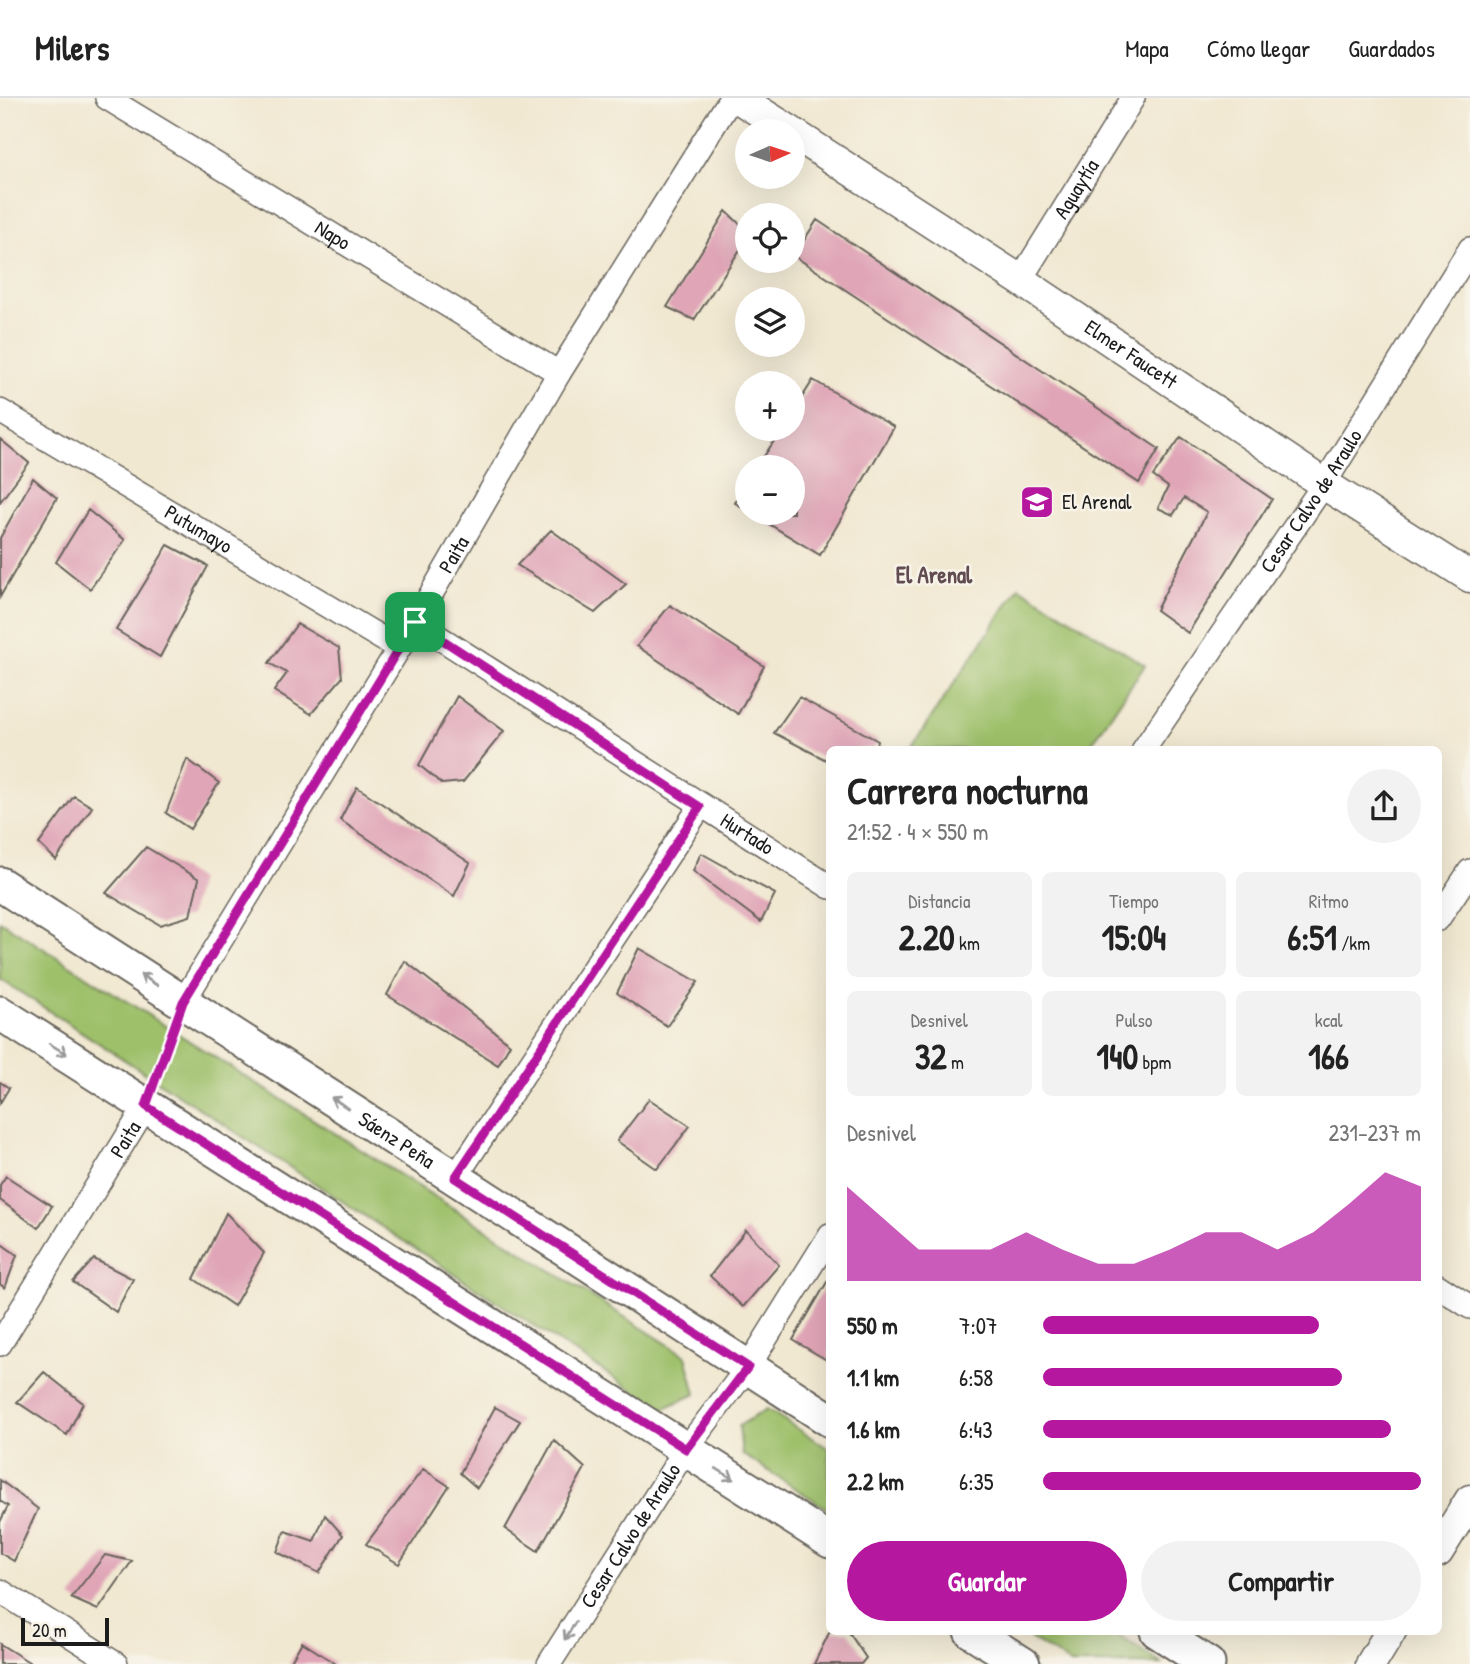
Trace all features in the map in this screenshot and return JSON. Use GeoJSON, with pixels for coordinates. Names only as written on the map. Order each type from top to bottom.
{"type":"FeatureCollection","features":[{"type":"Feature","properties":{"kind":"main road","name":"Sáenz Peña"},"geometry":{"type":"LineString","coordinates":[[0,884],[826,1417]]}},
{"type":"Feature","properties":{"kind":"main road"},"geometry":{"type":"LineString","coordinates":[[0,1013],[826,1538]]}},
{"type":"Feature","properties":{"kind":"main road"},"geometry":{"type":"LineString","coordinates":[[977,1635],[1023,1664]]}},
{"type":"Feature","properties":{"kind":"main road"},"geometry":{"type":"LineString","coordinates":[[1163,1635],[1208,1664]]}},
{"type":"Feature","properties":{"kind":"street","name":"Napo"},"geometry":{"type":"LineString","coordinates":[[107,98],[559,373]]}},
{"type":"Feature","properties":{"kind":"street","name":"Paita"},"geometry":{"type":"LineString","coordinates":[[183,1002],[415,622],[559,373],[731,98]]}},
{"type":"Feature","properties":{"kind":"street","name":"Elmer Faucett"},"geometry":{"type":"LineString","coordinates":[[738,98],[771,119]]}},
{"type":"Feature","properties":{"kind":"street","name":"Aguaytía"},"geometry":{"type":"LineString","coordinates":[[1020,280],[1133,98]]}},
{"type":"Feature","properties":{"kind":"street","name":"Elmer Faucett"},"geometry":{"type":"LineString","coordinates":[[805,141],[1020,280],[1324,484],[1470,577]]}},
{"type":"Feature","properties":{"kind":"street","name":"Cesar Calvo de Araulo"},"geometry":{"type":"LineString","coordinates":[[1146,746],[1324,484],[1470,249]]}},
{"type":"Feature","properties":{"kind":"street","name":"Putumayo"},"geometry":{"type":"LineString","coordinates":[[0,411],[398,648]]}},
{"type":"Feature","properties":{"kind":"street","name":"Hurtado"},"geometry":{"type":"LineString","coordinates":[[415,622],[700,807],[826,885]]}},
{"type":"Feature","properties":{"kind":"street"},"geometry":{"type":"LineString","coordinates":[[455,1178],[700,807]]}},
{"type":"Feature","properties":{"kind":"street"},"geometry":{"type":"LineString","coordinates":[[1442,913],[1470,871]]}},
{"type":"Feature","properties":{"kind":"street","name":"Paita"},"geometry":{"type":"LineString","coordinates":[[0,1344],[146,1106]]}},
{"type":"Feature","properties":{"kind":"street","name":"Cesar Calvo de Araulo"},"geometry":{"type":"LineString","coordinates":[[549,1664],[686,1449],[748,1367],[826,1241]]}},
{"type":"Feature","properties":{"kind":"street"},"geometry":{"type":"LineString","coordinates":[[1442,1289],[1470,1307]]}},
{"type":"Feature","properties":{"kind":"street"},"geometry":{"type":"LineString","coordinates":[[1442,1546],[1470,1500]]}},
{"type":"Feature","properties":{"kind":"street"},"geometry":{"type":"LineString","coordinates":[[0,1591],[116,1664]]}},
{"type":"Feature","properties":{"kind":"street"},"geometry":{"type":"LineString","coordinates":[[1371,1664],[1389,1635]]}},
{"type":"Feature","properties":{"kind":"path","name":"Paita"},"geometry":{"type":"LineString","coordinates":[[146,1106],[183,1002]]}},
{"type":"Feature","properties":{"kind":"green space"},"geometry":{"type":"Polygon","coordinates":[[[1019,587],[1145,665],[1090,746],[912,746],[1019,587]]]}},
{"type":"Feature","properties":{"kind":"green space"},"geometry":{"type":"Polygon","coordinates":[[[0,921],[686,1356],[696,1394],[662,1409],[0,979],[0,921]]]}},
{"type":"Feature","properties":{"kind":"green space"},"geometry":{"type":"Polygon","coordinates":[[[767,1409],[826,1447],[826,1508],[742,1454],[739,1426],[767,1409]]]}},
{"type":"Feature","properties":{"kind":"green space"},"geometry":{"type":"Polygon","coordinates":[[[1025,1635],[1117,1635],[1162,1664],[1071,1664],[1025,1635]]]}},
{"type":"Feature","properties":{"kind":"building"},"geometry":{"type":"Polygon","coordinates":[[[726,211],[735,220],[735,257],[694,320],[667,307],[726,211]]]}},
{"type":"Feature","properties":{"kind":"building"},"geometry":{"type":"Polygon","coordinates":[[[817,220],[1159,449],[1139,483],[805,263],[805,239],[817,220]]]}},
{"type":"Feature","properties":{"kind":"building"},"geometry":{"type":"Polygon","coordinates":[[[813,380],[894,427],[820,555],[771,525],[805,525],[805,455],[765,455],[774,441],[805,441],[805,393],[813,380]]]}},
{"type":"Feature","properties":{"kind":"building"},"geometry":{"type":"Polygon","coordinates":[[[1181,437],[1272,499],[1188,633],[1156,610],[1207,512],[1184,498],[1173,515],[1158,508],[1168,487],[1153,476],[1181,437]]]}},
{"type":"Feature","properties":{"kind":"building"},"geometry":{"type":"Polygon","coordinates":[[[0,439],[29,463],[0,502],[0,439]]]}},
{"type":"Feature","properties":{"kind":"building"},"geometry":{"type":"Polygon","coordinates":[[[33,478],[57,498],[0,597],[0,538],[33,478]]]}},
{"type":"Feature","properties":{"kind":"building"},"geometry":{"type":"Polygon","coordinates":[[[88,510],[125,540],[90,589],[56,562],[88,510]]]}},
{"type":"Feature","properties":{"kind":"building"},"geometry":{"type":"Polygon","coordinates":[[[551,530],[626,584],[595,613],[517,565],[551,530]]]}},
{"type":"Feature","properties":{"kind":"building"},"geometry":{"type":"Polygon","coordinates":[[[168,545],[208,566],[160,657],[116,630],[168,545]]]}},
{"type":"Feature","properties":{"kind":"building"},"geometry":{"type":"Polygon","coordinates":[[[670,605],[764,666],[738,714],[637,646],[670,605]]]}},
{"type":"Feature","properties":{"kind":"building"},"geometry":{"type":"Polygon","coordinates":[[[297,624],[339,648],[342,678],[311,714],[274,691],[287,673],[269,663],[297,624]]]}},
{"type":"Feature","properties":{"kind":"building"},"geometry":{"type":"Polygon","coordinates":[[[457,696],[504,731],[463,782],[442,784],[419,765],[457,696]]]}},
{"type":"Feature","properties":{"kind":"building"},"geometry":{"type":"Polygon","coordinates":[[[799,697],[878,741],[875,746],[826,746],[826,760],[774,733],[799,697]]]}},
{"type":"Feature","properties":{"kind":"building"},"geometry":{"type":"Polygon","coordinates":[[[187,759],[219,783],[190,829],[166,813],[187,759]]]}},
{"type":"Feature","properties":{"kind":"building"},"geometry":{"type":"Polygon","coordinates":[[[357,787],[470,863],[454,896],[340,820],[357,787]]]}},
{"type":"Feature","properties":{"kind":"building"},"geometry":{"type":"Polygon","coordinates":[[[74,796],[92,807],[56,860],[39,844],[74,796]]]}},
{"type":"Feature","properties":{"kind":"building"},"geometry":{"type":"Polygon","coordinates":[[[146,847],[199,879],[190,916],[160,925],[106,893],[146,847]]]}},
{"type":"Feature","properties":{"kind":"building"},"geometry":{"type":"Polygon","coordinates":[[[701,853],[775,894],[761,922],[693,871],[701,853]]]}},
{"type":"Feature","properties":{"kind":"building"},"geometry":{"type":"Polygon","coordinates":[[[639,948],[698,982],[667,1026],[617,993],[639,948]]]}},
{"type":"Feature","properties":{"kind":"building"},"geometry":{"type":"Polygon","coordinates":[[[405,961],[510,1044],[498,1065],[387,995],[405,961]]]}},
{"type":"Feature","properties":{"kind":"building"},"geometry":{"type":"Polygon","coordinates":[[[0,1082],[9,1088],[0,1103],[0,1082]]]}},
{"type":"Feature","properties":{"kind":"building"},"geometry":{"type":"Polygon","coordinates":[[[649,1099],[690,1126],[657,1169],[617,1141],[649,1099]]]}},
{"type":"Feature","properties":{"kind":"building"},"geometry":{"type":"Polygon","coordinates":[[[6,1176],[52,1206],[38,1228],[0,1200],[0,1185],[6,1176]]]}},
{"type":"Feature","properties":{"kind":"building"},"geometry":{"type":"Polygon","coordinates":[[[226,1213],[264,1253],[234,1306],[194,1279],[226,1213]]]}},
{"type":"Feature","properties":{"kind":"building"},"geometry":{"type":"Polygon","coordinates":[[[746,1230],[779,1265],[743,1307],[710,1276],[746,1230]]]}},
{"type":"Feature","properties":{"kind":"building"},"geometry":{"type":"Polygon","coordinates":[[[0,1243],[17,1255],[5,1288],[0,1284],[0,1243]]]}},
{"type":"Feature","properties":{"kind":"building"},"geometry":{"type":"Polygon","coordinates":[[[94,1259],[133,1279],[116,1312],[73,1282],[94,1259]]]}},
{"type":"Feature","properties":{"kind":"building"},"geometry":{"type":"Polygon","coordinates":[[[826,1284],[826,1360],[793,1340],[826,1284]]]}},
{"type":"Feature","properties":{"kind":"building"},"geometry":{"type":"Polygon","coordinates":[[[44,1372],[83,1403],[67,1435],[17,1402],[44,1372]]]}},
{"type":"Feature","properties":{"kind":"building"},"geometry":{"type":"Polygon","coordinates":[[[495,1407],[520,1421],[477,1488],[460,1473],[495,1407]]]}},
{"type":"Feature","properties":{"kind":"building"},"geometry":{"type":"Polygon","coordinates":[[[554,1440],[585,1468],[538,1551],[505,1529],[554,1440]]]}},
{"type":"Feature","properties":{"kind":"building"},"geometry":{"type":"Polygon","coordinates":[[[423,1469],[449,1486],[399,1564],[366,1544],[423,1469]]]}},
{"type":"Feature","properties":{"kind":"building"},"geometry":{"type":"Polygon","coordinates":[[[0,1480],[38,1509],[14,1561],[0,1553],[0,1522],[8,1506],[0,1501],[0,1480]]]}},
{"type":"Feature","properties":{"kind":"building"},"geometry":{"type":"Polygon","coordinates":[[[325,1515],[343,1535],[319,1573],[277,1552],[285,1531],[314,1541],[325,1515]]]}},
{"type":"Feature","properties":{"kind":"building"},"geometry":{"type":"Polygon","coordinates":[[[105,1555],[132,1561],[98,1610],[71,1598],[105,1555]]]}},
{"type":"Feature","properties":{"kind":"building"},"geometry":{"type":"Polygon","coordinates":[[[828,1635],[851,1635],[866,1658],[861,1664],[814,1664],[828,1635]]]}},
{"type":"Feature","properties":{"kind":"building"},"geometry":{"type":"Polygon","coordinates":[[[302,1642],[336,1664],[289,1664],[302,1642]]]}},
{"type":"Feature","properties":{"kind":"building"},"geometry":{"type":"Polygon","coordinates":[[[0,1644],[32,1664],[0,1664],[0,1644]]]}},
{"type":"Feature","properties":{"kind":"place","name":"El Arenal"},"geometry":{"type":"Point","coordinates":[1037,502]}},
{"type":"Feature","properties":{"kind":"district","name":"El Arenal"},"geometry":{"type":"Point","coordinates":[934,575]}},
{"type":"Feature","properties":{"kind":"route"},"geometry":{"type":"LineString","coordinates":[[415,622],[700,807],[455,1178],[748,1367],[686,1449],[146,1106],[183,1002],[415,622]]}}]}
